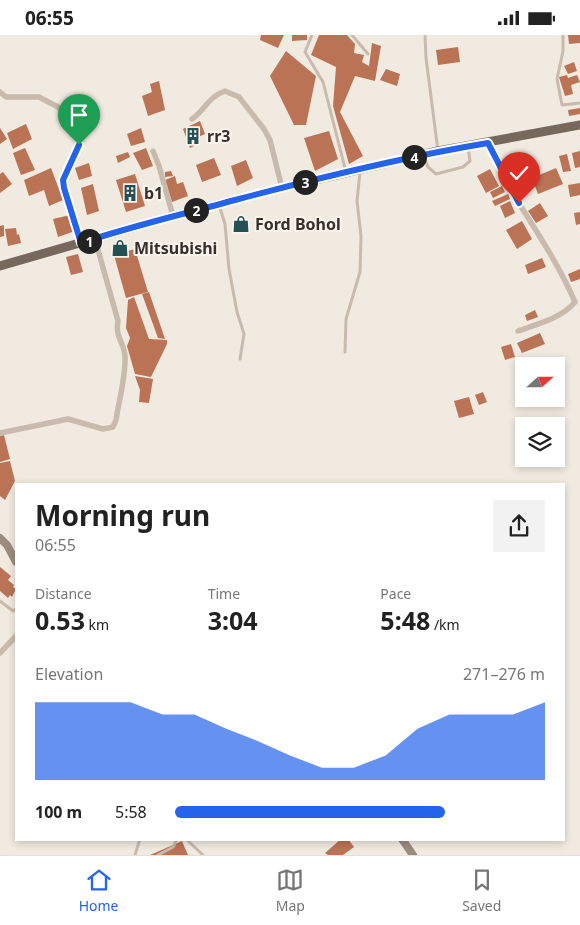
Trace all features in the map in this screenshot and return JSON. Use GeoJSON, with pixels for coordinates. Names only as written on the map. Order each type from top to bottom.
{"type":"FeatureCollection","features":[{"type":"Feature","properties":{"kind":"main road"},"geometry":{"type":"LineString","coordinates":[[0,266],[173,216],[346,172],[438,151],[580,125]]}},
{"type":"Feature","properties":{"kind":"main road"},"geometry":{"type":"LineString","coordinates":[[0,538],[7,545],[15,559]]}},
{"type":"Feature","properties":{"kind":"main road"},"geometry":{"type":"LineString","coordinates":[[403,841],[413,855]]}},
{"type":"Feature","properties":{"kind":"street"},"geometry":{"type":"LineString","coordinates":[[192,119],[217,94],[225,91],[239,97],[264,129],[270,140],[282,188]]}},
{"type":"Feature","properties":{"kind":"street"},"geometry":{"type":"LineString","coordinates":[[0,92],[6,97],[39,97],[58,107],[77,123],[79,145],[63,180],[81,243]]}},
{"type":"Feature","properties":{"kind":"street"},"geometry":{"type":"LineString","coordinates":[[488,143],[519,203],[540,234],[564,276],[575,302],[569,309],[518,331]]}},
{"type":"Feature","properties":{"kind":"street"},"geometry":{"type":"LineString","coordinates":[[153,151],[173,216]]}},
{"type":"Feature","properties":{"kind":"street"},"geometry":{"type":"LineString","coordinates":[[0,433],[68,419],[103,429],[112,427],[116,420],[125,353],[116,332],[118,321],[95,239]]}},
{"type":"Feature","properties":{"kind":"street"},"geometry":{"type":"LineString","coordinates":[[0,653],[15,638]]}},
{"type":"Feature","properties":{"kind":"lane"},"geometry":{"type":"LineString","coordinates":[[312,35],[305,52],[323,81],[346,172]]}},
{"type":"Feature","properties":{"kind":"lane"},"geometry":{"type":"LineString","coordinates":[[352,35],[368,54]]}},
{"type":"Feature","properties":{"kind":"lane"},"geometry":{"type":"LineString","coordinates":[[425,35],[426,59],[438,151]]}},
{"type":"Feature","properties":{"kind":"lane"},"geometry":{"type":"LineString","coordinates":[[563,35],[563,51],[557,79],[562,105],[580,103]]}},
{"type":"Feature","properties":{"kind":"lane"},"geometry":{"type":"LineString","coordinates":[[423,155],[428,167],[436,174],[464,167],[470,161],[468,147]]}},
{"type":"Feature","properties":{"kind":"lane"},"geometry":{"type":"LineString","coordinates":[[345,352],[346,319],[360,272],[361,236],[357,201],[360,169]]}},
{"type":"Feature","properties":{"kind":"lane"},"geometry":{"type":"LineString","coordinates":[[219,205],[225,224],[229,269],[237,313],[244,334],[240,359]]}},
{"type":"Feature","properties":{"kind":"lane"},"geometry":{"type":"LineString","coordinates":[[0,601],[15,610]]}},
{"type":"Feature","properties":{"kind":"lane"},"geometry":{"type":"LineString","coordinates":[[135,855],[139,841]]}},
{"type":"Feature","properties":{"kind":"lane"},"geometry":{"type":"LineString","coordinates":[[158,855],[173,847],[176,841]]}},
{"type":"Feature","properties":{"kind":"lane"},"geometry":{"type":"LineString","coordinates":[[188,841],[203,855]]}},
{"type":"Feature","properties":{"kind":"building"},"geometry":{"type":"Polygon","coordinates":[[[261,35],[284,35],[278,48],[260,40],[261,35]]]}},
{"type":"Feature","properties":{"kind":"building"},"geometry":{"type":"Polygon","coordinates":[[[292,35],[307,35],[307,40],[292,41],[292,35]]]}},
{"type":"Feature","properties":{"kind":"building"},"geometry":{"type":"Polygon","coordinates":[[[319,35],[347,35],[355,44],[354,53],[364,55],[362,62],[369,66],[372,43],[381,46],[375,81],[355,76],[340,112],[363,156],[349,164],[333,106],[336,67],[311,55],[319,35]]]}},
{"type":"Feature","properties":{"kind":"building"},"geometry":{"type":"Polygon","coordinates":[[[568,35],[580,35],[580,43],[569,44],[568,35]]]}},
{"type":"Feature","properties":{"kind":"building"},"geometry":{"type":"Polygon","coordinates":[[[458,47],[460,62],[438,65],[436,50],[458,47]]]}},
{"type":"Feature","properties":{"kind":"building"},"geometry":{"type":"Polygon","coordinates":[[[286,51],[316,76],[306,125],[294,125],[270,76],[286,51]]]}},
{"type":"Feature","properties":{"kind":"building"},"geometry":{"type":"Polygon","coordinates":[[[574,62],[577,71],[568,74],[564,66],[574,62]]]}},
{"type":"Feature","properties":{"kind":"building"},"geometry":{"type":"Polygon","coordinates":[[[386,69],[400,74],[397,86],[380,80],[386,69]]]}},
{"type":"Feature","properties":{"kind":"building"},"geometry":{"type":"Polygon","coordinates":[[[567,75],[568,78],[577,75],[580,82],[571,85],[573,94],[565,96],[559,77],[567,75]]]}},
{"type":"Feature","properties":{"kind":"building"},"geometry":{"type":"Polygon","coordinates":[[[159,81],[165,110],[148,116],[142,96],[152,92],[150,84],[159,81]]]}},
{"type":"Feature","properties":{"kind":"building"},"geometry":{"type":"Polygon","coordinates":[[[580,108],[580,114],[569,116],[568,110],[580,108]]]}},
{"type":"Feature","properties":{"kind":"building","name":"rr3"},"geometry":{"type":"Polygon","coordinates":[[[200,121],[205,134],[196,138],[198,144],[190,148],[183,129],[200,121]]]}},
{"type":"Feature","properties":{"kind":"building"},"geometry":{"type":"Polygon","coordinates":[[[26,124],[32,139],[13,149],[7,133],[26,124]]]}},
{"type":"Feature","properties":{"kind":"building"},"geometry":{"type":"Polygon","coordinates":[[[0,128],[7,139],[0,144],[0,128]]]}},
{"type":"Feature","properties":{"kind":"building"},"geometry":{"type":"Polygon","coordinates":[[[141,128],[145,142],[131,146],[127,134],[141,128]]]}},
{"type":"Feature","properties":{"kind":"building"},"geometry":{"type":"Polygon","coordinates":[[[329,131],[338,159],[315,171],[304,138],[329,131]]]}},
{"type":"Feature","properties":{"kind":"building"},"geometry":{"type":"Polygon","coordinates":[[[25,148],[35,170],[21,175],[13,153],[25,148]]]}},
{"type":"Feature","properties":{"kind":"building"},"geometry":{"type":"Polygon","coordinates":[[[146,148],[153,166],[142,170],[133,153],[146,148]]]}},
{"type":"Feature","properties":{"kind":"building"},"geometry":{"type":"Polygon","coordinates":[[[580,151],[580,167],[575,168],[572,153],[580,151]]]}},
{"type":"Feature","properties":{"kind":"building"},"geometry":{"type":"Polygon","coordinates":[[[128,152],[130,157],[118,163],[116,156],[128,152]]]}},
{"type":"Feature","properties":{"kind":"building"},"geometry":{"type":"Polygon","coordinates":[[[567,154],[571,171],[563,172],[559,156],[567,154]]]}},
{"type":"Feature","properties":{"kind":"building"},"geometry":{"type":"Polygon","coordinates":[[[214,158],[221,175],[202,182],[196,165],[214,158]]]}},
{"type":"Feature","properties":{"kind":"building"},"geometry":{"type":"Polygon","coordinates":[[[513,158],[523,173],[511,180],[502,165],[513,158]]]}},
{"type":"Feature","properties":{"kind":"building"},"geometry":{"type":"Polygon","coordinates":[[[246,160],[253,178],[237,186],[231,166],[246,160]]]}},
{"type":"Feature","properties":{"kind":"building"},"geometry":{"type":"Polygon","coordinates":[[[89,163],[92,176],[79,180],[75,168],[89,163]]]}},
{"type":"Feature","properties":{"kind":"building"},"geometry":{"type":"Polygon","coordinates":[[[51,168],[63,200],[49,206],[44,190],[29,196],[24,180],[51,168]]]}},
{"type":"Feature","properties":{"kind":"building"},"geometry":{"type":"Polygon","coordinates":[[[556,168],[563,184],[538,194],[532,178],[556,168]]]}},
{"type":"Feature","properties":{"kind":"building"},"geometry":{"type":"Polygon","coordinates":[[[490,169],[499,186],[486,193],[477,176],[490,169]]]}},
{"type":"Feature","properties":{"kind":"building"},"geometry":{"type":"Polygon","coordinates":[[[171,171],[173,176],[165,177],[165,172],[171,171]]]}},
{"type":"Feature","properties":{"kind":"building"},"geometry":{"type":"Polygon","coordinates":[[[3,172],[12,184],[0,193],[0,174],[3,172]]]}},
{"type":"Feature","properties":{"kind":"building","name":"b1"},"geometry":{"type":"Polygon","coordinates":[[[135,174],[145,206],[126,212],[116,180],[135,174]]]}},
{"type":"Feature","properties":{"kind":"building"},"geometry":{"type":"Polygon","coordinates":[[[175,176],[177,184],[183,182],[188,196],[172,202],[165,180],[175,176]]]}},
{"type":"Feature","properties":{"kind":"building"},"geometry":{"type":"Polygon","coordinates":[[[580,183],[580,195],[570,197],[568,185],[580,183]]]}},
{"type":"Feature","properties":{"kind":"building"},"geometry":{"type":"Polygon","coordinates":[[[93,184],[99,211],[87,215],[81,188],[93,184]]]}},
{"type":"Feature","properties":{"kind":"building"},"geometry":{"type":"Polygon","coordinates":[[[502,186],[505,192],[493,198],[490,192],[502,186]]]}},
{"type":"Feature","properties":{"kind":"building"},"geometry":{"type":"Polygon","coordinates":[[[508,194],[510,199],[495,206],[492,201],[508,194]]]}},
{"type":"Feature","properties":{"kind":"building"},"geometry":{"type":"Polygon","coordinates":[[[510,201],[515,213],[505,218],[500,206],[510,201]]]}},
{"type":"Feature","properties":{"kind":"building"},"geometry":{"type":"Polygon","coordinates":[[[540,203],[548,216],[536,223],[528,211],[540,203]]]}},
{"type":"Feature","properties":{"kind":"building"},"geometry":{"type":"Polygon","coordinates":[[[580,212],[580,224],[576,225],[574,213],[580,212]]]}},
{"type":"Feature","properties":{"kind":"building"},"geometry":{"type":"Polygon","coordinates":[[[70,215],[75,231],[58,237],[53,219],[70,215]]]}},
{"type":"Feature","properties":{"kind":"building"},"geometry":{"type":"Polygon","coordinates":[[[522,221],[532,239],[517,249],[506,230],[522,221]]]}},
{"type":"Feature","properties":{"kind":"building"},"geometry":{"type":"Polygon","coordinates":[[[4,225],[4,236],[0,237],[0,226],[4,225]]]}},
{"type":"Feature","properties":{"kind":"building"},"geometry":{"type":"Polygon","coordinates":[[[16,228],[21,243],[8,246],[5,229],[16,228]]]}},
{"type":"Feature","properties":{"kind":"building"},"geometry":{"type":"Polygon","coordinates":[[[135,249],[148,292],[126,298],[114,255],[135,249]]]}},
{"type":"Feature","properties":{"kind":"building"},"geometry":{"type":"Polygon","coordinates":[[[78,254],[83,272],[71,275],[66,257],[78,254]]]}},
{"type":"Feature","properties":{"kind":"building"},"geometry":{"type":"Polygon","coordinates":[[[542,258],[546,267],[528,274],[525,265],[542,258]]]}},
{"type":"Feature","properties":{"kind":"building"},"geometry":{"type":"Polygon","coordinates":[[[580,269],[580,279],[571,282],[568,274],[580,269]]]}},
{"type":"Feature","properties":{"kind":"building"},"geometry":{"type":"Polygon","coordinates":[[[149,292],[165,339],[158,338],[142,294],[149,292]]]}},
{"type":"Feature","properties":{"kind":"building"},"geometry":{"type":"Polygon","coordinates":[[[134,297],[149,339],[167,340],[167,344],[151,377],[135,374],[127,346],[130,338],[126,328],[128,300],[134,297]]]}},
{"type":"Feature","properties":{"kind":"building"},"geometry":{"type":"Polygon","coordinates":[[[535,310],[538,317],[527,321],[525,315],[535,310]]]}},
{"type":"Feature","properties":{"kind":"building"},"geometry":{"type":"Polygon","coordinates":[[[540,333],[545,344],[522,353],[517,343],[540,333]]]}},
{"type":"Feature","properties":{"kind":"building"},"geometry":{"type":"Polygon","coordinates":[[[511,344],[515,357],[505,360],[501,347],[511,344]]]}},
{"type":"Feature","properties":{"kind":"building"},"geometry":{"type":"Polygon","coordinates":[[[135,376],[153,379],[149,403],[139,402],[140,390],[135,376]]]}},
{"type":"Feature","properties":{"kind":"building"},"geometry":{"type":"Polygon","coordinates":[[[483,392],[487,402],[479,405],[475,395],[483,392]]]}},
{"type":"Feature","properties":{"kind":"building"},"geometry":{"type":"Polygon","coordinates":[[[469,397],[474,414],[459,418],[454,401],[469,397]]]}},
{"type":"Feature","properties":{"kind":"building"},"geometry":{"type":"Polygon","coordinates":[[[4,435],[10,459],[0,462],[0,436],[4,435]]]}},
{"type":"Feature","properties":{"kind":"building"},"geometry":{"type":"Polygon","coordinates":[[[10,461],[15,481],[5,500],[0,496],[0,463],[10,461]]]}},
{"type":"Feature","properties":{"kind":"building"},"geometry":{"type":"Polygon","coordinates":[[[0,567],[11,576],[8,580],[14,585],[15,591],[12,597],[10,595],[8,598],[0,591],[0,567]]]}},
{"type":"Feature","properties":{"kind":"building"},"geometry":{"type":"Polygon","coordinates":[[[182,841],[188,855],[150,855],[182,841]]]}},
{"type":"Feature","properties":{"kind":"building"},"geometry":{"type":"Polygon","coordinates":[[[339,841],[350,841],[354,847],[343,855],[328,855],[325,853],[339,841]]]}},
{"type":"Feature","properties":{"kind":"place","name":"rr3"},"geometry":{"type":"Point","coordinates":[193,136]}},
{"type":"Feature","properties":{"kind":"place","name":"b1"},"geometry":{"type":"Point","coordinates":[130,193]}},
{"type":"Feature","properties":{"kind":"place","name":"Ford Bohol"},"geometry":{"type":"Point","coordinates":[241,224]}},
{"type":"Feature","properties":{"kind":"place","name":"Mitsubishi"},"geometry":{"type":"Point","coordinates":[120,248]}},
{"type":"Feature","properties":{"kind":"route"},"geometry":{"type":"LineString","coordinates":[[79,145],[63,180],[81,243],[173,216],[346,172],[438,151],[488,143],[519,203]]}}]}
